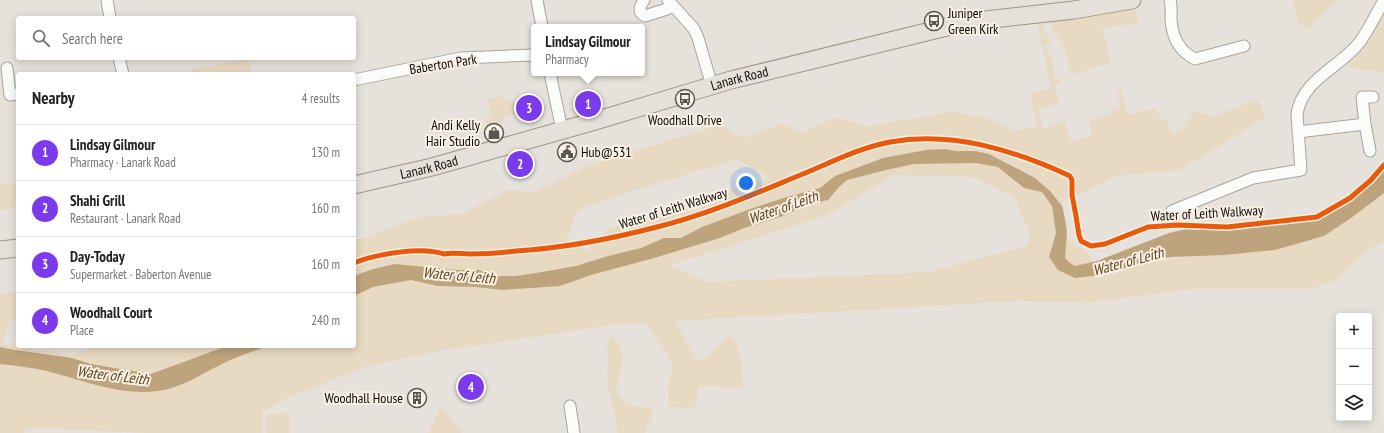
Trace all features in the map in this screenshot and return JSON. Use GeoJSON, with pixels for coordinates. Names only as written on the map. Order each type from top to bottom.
{"type":"FeatureCollection","features":[{"type":"Feature","properties":{"kind":"main road","name":"Lanark Road"},"geometry":{"type":"LineString","coordinates":[[356,184],[432,168],[584,125],[757,73],[866,48],[967,22],[1074,10],[1132,0]]}},
{"type":"Feature","properties":{"kind":"main road"},"geometry":{"type":"LineString","coordinates":[[0,250],[16,248]]}},
{"type":"Feature","properties":{"kind":"street"},"geometry":{"type":"LineString","coordinates":[[107,0],[110,16]]}},
{"type":"Feature","properties":{"kind":"street"},"geometry":{"type":"LineString","coordinates":[[537,0],[541,24]]}},
{"type":"Feature","properties":{"kind":"street"},"geometry":{"type":"LineString","coordinates":[[644,0],[641,4],[640,10],[645,16],[667,10],[670,3],[694,29],[712,86]]}},
{"type":"Feature","properties":{"kind":"street"},"geometry":{"type":"LineString","coordinates":[[1170,0],[1172,26],[1176,42],[1188,56],[1195,59],[1244,46]]}},
{"type":"Feature","properties":{"kind":"street"},"geometry":{"type":"LineString","coordinates":[[1172,210],[1253,178],[1302,170],[1298,132],[1298,105],[1317,80],[1359,43],[1384,0]]}},
{"type":"Feature","properties":{"kind":"street"},"geometry":{"type":"LineString","coordinates":[[1211,43],[1214,54]]}},
{"type":"Feature","properties":{"kind":"street","name":"Baberton Park"},"geometry":{"type":"LineString","coordinates":[[356,80],[461,58],[531,55]]}},
{"type":"Feature","properties":{"kind":"street"},"geometry":{"type":"LineString","coordinates":[[120,60],[122,72]]}},
{"type":"Feature","properties":{"kind":"street"},"geometry":{"type":"LineString","coordinates":[[6,68],[10,95],[16,94]]}},
{"type":"Feature","properties":{"kind":"street"},"geometry":{"type":"LineString","coordinates":[[551,76],[562,130]]}},
{"type":"Feature","properties":{"kind":"street"},"geometry":{"type":"LineString","coordinates":[[1370,151],[1362,97],[1373,96]]}},
{"type":"Feature","properties":{"kind":"street"},"geometry":{"type":"LineString","coordinates":[[1298,132],[1365,124]]}},
{"type":"Feature","properties":{"kind":"street"},"geometry":{"type":"LineString","coordinates":[[570,406],[574,433]]}},
{"type":"Feature","properties":{"kind":"shaded area"},"geometry":{"type":"Polygon","coordinates":[[[1292,0],[1338,0],[1308,29],[1299,24],[1292,0]]]}},
{"type":"Feature","properties":{"kind":"shaded area"},"geometry":{"type":"Polygon","coordinates":[[[1133,3],[1139,21],[1133,24],[1102,28],[1111,62],[1076,74],[1069,70],[1064,48],[1051,27],[1048,14],[1133,3]]]}},
{"type":"Feature","properties":{"kind":"shaded area"},"geometry":{"type":"Polygon","coordinates":[[[1384,12],[1384,72],[1345,67],[1364,47],[1384,12]]]}},
{"type":"Feature","properties":{"kind":"shaded area"},"geometry":{"type":"Polygon","coordinates":[[[1040,22],[1051,43],[1045,46],[1052,60],[1055,79],[1062,79],[1055,86],[1059,103],[1038,110],[1044,128],[1065,121],[1071,140],[1075,141],[1092,135],[1088,121],[1113,113],[1112,109],[1120,107],[1117,92],[1121,90],[1128,115],[1155,108],[1162,120],[1166,118],[1172,133],[1182,130],[1194,111],[1214,116],[1258,100],[1266,117],[1180,170],[1117,176],[1063,202],[1067,238],[1088,253],[1099,278],[1152,262],[1244,248],[1326,230],[1384,189],[1384,242],[1369,249],[1335,281],[1311,289],[1193,289],[1086,303],[1019,301],[675,321],[696,359],[703,361],[731,335],[738,346],[740,353],[743,388],[732,389],[719,386],[699,386],[696,404],[693,408],[669,407],[668,383],[673,365],[647,323],[617,324],[434,352],[364,367],[289,397],[262,412],[263,433],[144,433],[31,429],[23,433],[0,433],[0,294],[16,292],[16,320],[10,320],[2,344],[16,346],[16,348],[27,348],[72,355],[92,348],[356,348],[356,240],[419,217],[461,214],[508,190],[534,192],[589,165],[720,125],[746,138],[781,124],[803,132],[837,117],[866,126],[952,112],[984,117],[1015,131],[1033,127],[1037,128],[1030,93],[1051,88],[1037,23],[1040,22]],[[737,159],[610,198],[577,211],[566,239],[587,251],[609,228],[702,209],[712,195],[770,178],[737,159]],[[895,175],[825,216],[670,265],[707,282],[929,272],[1026,246],[1031,236],[1015,198],[974,177],[895,175]]]}},
{"type":"Feature","properties":{"kind":"shaded area"},"geometry":{"type":"Polygon","coordinates":[[[249,60],[251,72],[192,72],[191,69],[249,60]]]}},
{"type":"Feature","properties":{"kind":"shaded area"},"geometry":{"type":"Polygon","coordinates":[[[504,96],[505,101],[513,99],[517,114],[504,117],[505,122],[487,127],[485,118],[491,116],[488,99],[504,96]]]}},
{"type":"Feature","properties":{"kind":"shaded area"},"geometry":{"type":"Polygon","coordinates":[[[5,182],[16,185],[16,205],[13,208],[0,210],[0,187],[5,182]]]}},
{"type":"Feature","properties":{"kind":"shaded area"},"geometry":{"type":"Polygon","coordinates":[[[612,336],[620,347],[623,359],[616,392],[623,401],[636,406],[651,408],[654,414],[645,433],[617,433],[616,417],[608,389],[607,339],[612,336]]]}},
{"type":"Feature","properties":{"kind":"shaded area"},"geometry":{"type":"Polygon","coordinates":[[[441,406],[462,433],[428,433],[441,406]]]}},
{"type":"Feature","properties":{"kind":"shaded area"},"geometry":{"type":"Polygon","coordinates":[[[289,413],[290,433],[266,433],[265,414],[289,413]]]}},
{"type":"Feature","properties":{"kind":"water","name":"Water of Leith"},"geometry":{"type":"Polygon","coordinates":[[[945,149],[956,151],[975,151],[989,154],[1035,178],[1050,191],[1062,206],[1067,232],[1065,258],[1075,266],[1097,261],[1169,233],[1186,229],[1220,230],[1319,219],[1352,199],[1367,187],[1384,168],[1384,193],[1324,236],[1275,250],[1148,260],[1116,271],[1075,278],[1058,270],[1049,257],[1056,233],[1052,206],[1042,192],[1024,188],[998,167],[976,163],[914,164],[847,180],[828,200],[810,204],[780,217],[744,228],[720,238],[591,275],[560,286],[502,290],[476,287],[438,286],[411,280],[373,287],[356,295],[356,275],[394,264],[457,270],[479,270],[494,276],[516,276],[576,266],[641,248],[664,238],[681,238],[702,227],[753,208],[820,188],[835,176],[883,158],[926,150],[945,149]]]}},
{"type":"Feature","properties":{"kind":"water","name":"Water of Leith"},"geometry":{"type":"Polygon","coordinates":[[[0,347],[72,358],[91,364],[151,374],[222,348],[263,348],[220,365],[175,387],[158,391],[132,392],[93,384],[41,370],[0,364],[0,347]]]}},
{"type":"Feature","properties":{"kind":"cycle path","name":"Water of Leith Walkway"},"geometry":{"type":"LineString","coordinates":[[356,262],[386,254],[412,251],[444,254],[470,254],[534,250],[622,235],[675,222],[711,211],[866,148],[890,142],[913,139],[936,139],[982,145],[1027,158],[1070,176],[1072,180],[1072,195],[1079,235],[1081,241],[1091,246],[1105,244],[1148,227],[1177,225],[1227,227],[1317,217],[1350,198],[1371,180],[1384,165]]}},
{"type":"Feature","properties":{"kind":"place","name":"Juniper Green Kirk"},"geometry":{"type":"Point","coordinates":[934,21]}},
{"type":"Feature","properties":{"kind":"place","name":"Woodhall Drive"},"geometry":{"type":"Point","coordinates":[685,99]}},
{"type":"Feature","properties":{"kind":"place","name":"Lindsay Gilmour"},"geometry":{"type":"Point","coordinates":[588,104]}},
{"type":"Feature","properties":{"kind":"place","name":"Day-Today"},"geometry":{"type":"Point","coordinates":[529,108]}},
{"type":"Feature","properties":{"kind":"place","name":"Andi Kelly Hair Studio"},"geometry":{"type":"Point","coordinates":[494,133]}},
{"type":"Feature","properties":{"kind":"place","name":"Hub@531"},"geometry":{"type":"Point","coordinates":[567,152]}},
{"type":"Feature","properties":{"kind":"place","name":"Shahi Grill"},"geometry":{"type":"Point","coordinates":[520,164]}},
{"type":"Feature","properties":{"kind":"place","name":"Woodhall Court"},"geometry":{"type":"Point","coordinates":[471,387]}},
{"type":"Feature","properties":{"kind":"place","name":"Woodhall House"},"geometry":{"type":"Point","coordinates":[417,398]}}]}
